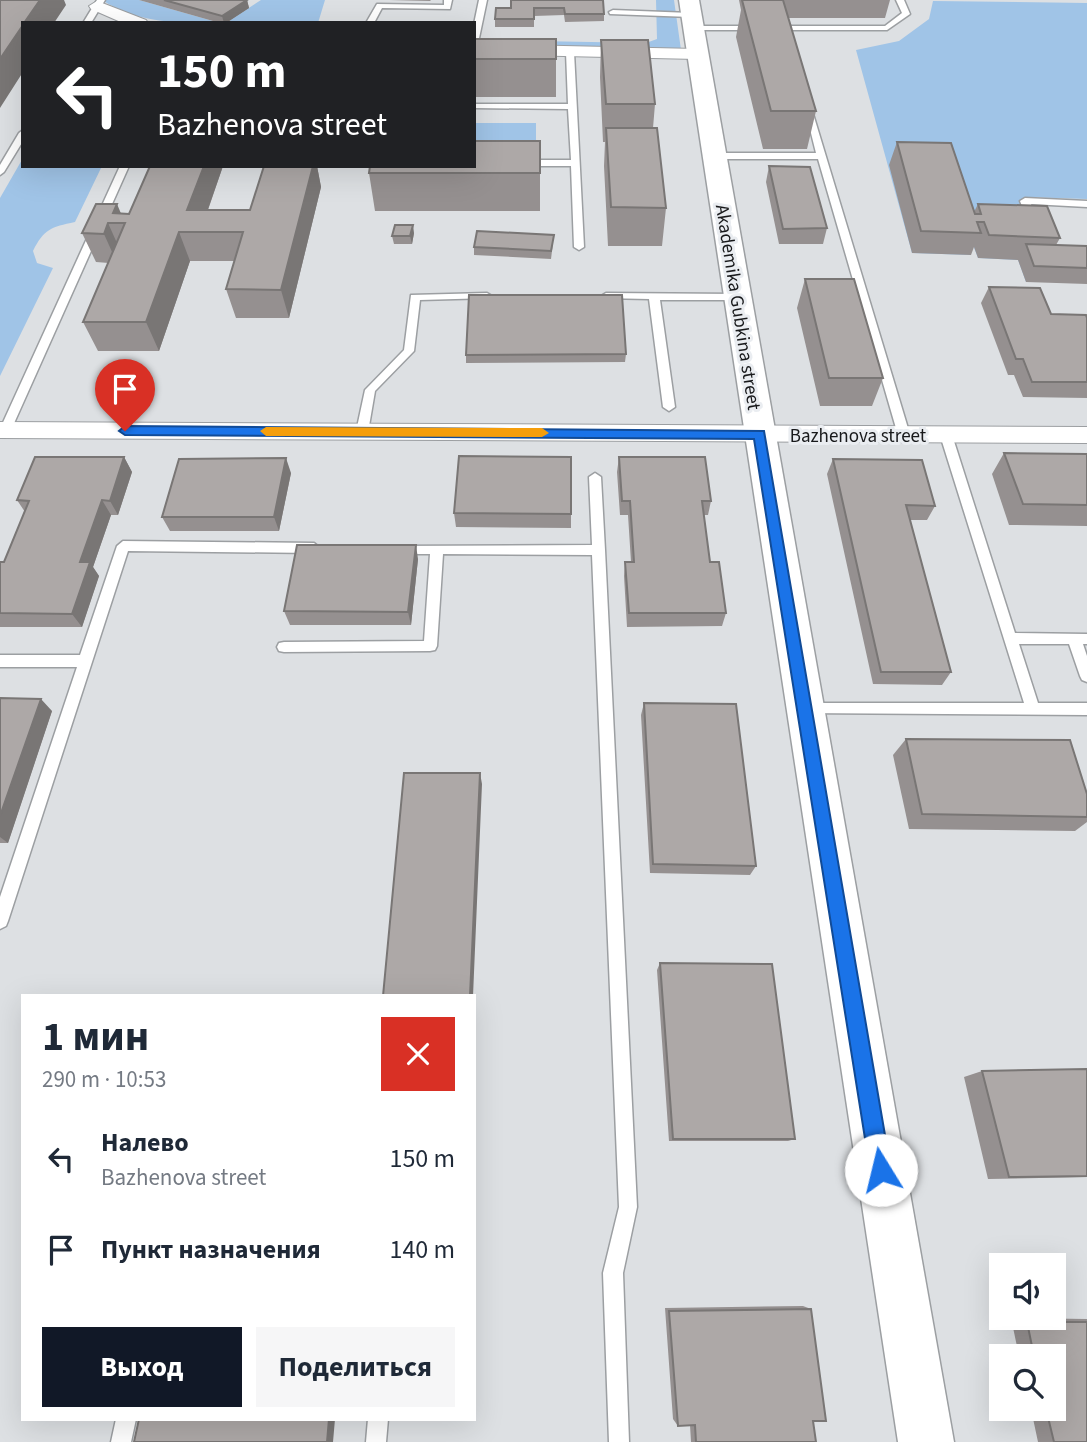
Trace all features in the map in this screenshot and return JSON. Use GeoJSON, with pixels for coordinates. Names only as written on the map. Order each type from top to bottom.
{"type":"FeatureCollection","features":[{"type":"Feature","properties":{"kind":"street"},"geometry":{"type":"LineString","coordinates":[[99,3],[121,18],[132,21]]}},
{"type":"Feature","properties":{"kind":"street"},"geometry":{"type":"LineString","coordinates":[[476,49],[570,52],[693,24]]}},
{"type":"Feature","properties":{"kind":"street","name":"Akademika Gubkina street"},"geometry":{"type":"LineString","coordinates":[[693,24],[926,1442]]}},
{"type":"Feature","properties":{"kind":"street","name":"Bazhenova street"},"geometry":{"type":"LineString","coordinates":[[2,433],[1087,435]]}},
{"type":"Feature","properties":{"kind":"lane"},"geometry":{"type":"LineString","coordinates":[[371,21],[380,6],[447,7],[448,0]]}},
{"type":"Feature","properties":{"kind":"lane"},"geometry":{"type":"LineString","coordinates":[[476,33],[483,0]]}},
{"type":"Feature","properties":{"kind":"lane"},"geometry":{"type":"LineString","coordinates":[[771,29],[887,28],[906,14],[900,0]]}},
{"type":"Feature","properties":{"kind":"lane"},"geometry":{"type":"LineString","coordinates":[[88,21],[99,3]]}},
{"type":"Feature","properties":{"kind":"lane"},"geometry":{"type":"LineString","coordinates":[[613,12],[693,24],[758,29]]}},
{"type":"Feature","properties":{"kind":"lane"},"geometry":{"type":"LineString","coordinates":[[783,29],[787,41]]}},
{"type":"Feature","properties":{"kind":"lane"},"geometry":{"type":"LineString","coordinates":[[570,52],[579,247]]}},
{"type":"Feature","properties":{"kind":"lane"},"geometry":{"type":"LineString","coordinates":[[802,92],[904,435]]}},
{"type":"Feature","properties":{"kind":"lane"},"geometry":{"type":"LineString","coordinates":[[476,106],[572,107]]}},
{"type":"Feature","properties":{"kind":"lane"},"geometry":{"type":"LineString","coordinates":[[0,172],[2,162],[21,136]]}},
{"type":"Feature","properties":{"kind":"lane"},"geometry":{"type":"LineString","coordinates":[[714,156],[821,156]]}},
{"type":"Feature","properties":{"kind":"lane"},"geometry":{"type":"LineString","coordinates":[[512,163],[575,163]]}},
{"type":"Feature","properties":{"kind":"lane"},"geometry":{"type":"LineString","coordinates":[[2,433],[124,168]]}},
{"type":"Feature","properties":{"kind":"lane"},"geometry":{"type":"LineString","coordinates":[[1040,238],[1025,201],[1087,204]]}},
{"type":"Feature","properties":{"kind":"lane"},"geometry":{"type":"LineString","coordinates":[[362,432],[370,390],[409,351],[415,297],[495,296]]}},
{"type":"Feature","properties":{"kind":"lane"},"geometry":{"type":"LineString","coordinates":[[587,296],[737,297]]}},
{"type":"Feature","properties":{"kind":"lane"},"geometry":{"type":"LineString","coordinates":[[654,296],[669,407]]}},
{"type":"Feature","properties":{"kind":"lane"},"geometry":{"type":"LineString","coordinates":[[946,435],[1033,709]]}},
{"type":"Feature","properties":{"kind":"lane"},"geometry":{"type":"LineString","coordinates":[[595,477],[628,1208],[613,1273],[619,1442]]}},
{"type":"Feature","properties":{"kind":"lane"},"geometry":{"type":"LineString","coordinates":[[0,921],[88,661],[123,546],[332,548]]}},
{"type":"Feature","properties":{"kind":"lane"},"geometry":{"type":"LineString","coordinates":[[385,549],[599,550]]}},
{"type":"Feature","properties":{"kind":"lane"},"geometry":{"type":"LineString","coordinates":[[284,647],[430,646],[437,550]]}},
{"type":"Feature","properties":{"kind":"lane"},"geometry":{"type":"LineString","coordinates":[[1012,638],[1080,638],[1087,676]]}},
{"type":"Feature","properties":{"kind":"lane"},"geometry":{"type":"LineString","coordinates":[[0,661],[88,661]]}},
{"type":"Feature","properties":{"kind":"lane"},"geometry":{"type":"LineString","coordinates":[[805,709],[1087,709]]}},
{"type":"Feature","properties":{"kind":"lane"},"geometry":{"type":"LineString","coordinates":[[121,1442],[125,1421]]}},
{"type":"Feature","properties":{"kind":"lane"},"geometry":{"type":"LineString","coordinates":[[376,1442],[378,1421]]}},
{"type":"Feature","properties":{"kind":"shaded area"},"geometry":{"type":"Polygon","coordinates":[[[102,0],[139,0],[213,21],[159,20],[116,8],[102,0]]]}},
{"type":"Feature","properties":{"kind":"shaded area"},"geometry":{"type":"Polygon","coordinates":[[[261,0],[325,0],[319,21],[229,21],[261,0]]]}},
{"type":"Feature","properties":{"kind":"shaded area"},"geometry":{"type":"Polygon","coordinates":[[[656,0],[674,0],[681,50],[549,48],[476,40],[646,43],[657,39],[656,0]]]}},
{"type":"Feature","properties":{"kind":"shaded area"},"geometry":{"type":"Polygon","coordinates":[[[933,1],[1087,3],[1087,199],[1024,197],[1048,260],[1026,282],[1018,260],[978,258],[973,245],[967,245],[971,255],[912,253],[856,50],[899,41],[929,19],[933,1]]]}},
{"type":"Feature","properties":{"kind":"shaded area"},"geometry":{"type":"Polygon","coordinates":[[[476,123],[536,123],[536,152],[476,152],[476,123]]]}},
{"type":"Feature","properties":{"kind":"shaded area"},"geometry":{"type":"Polygon","coordinates":[[[21,161],[21,168],[101,168],[75,222],[49,230],[33,251],[37,263],[53,268],[0,376],[0,198],[21,161]]]}},
{"type":"Feature","properties":{"kind":"building"},"geometry":{"type":"Polygon","coordinates":[[[0,0],[40,0],[25,21],[21,21],[21,28],[0,59],[0,0]]]}},
{"type":"Feature","properties":{"kind":"building"},"geometry":{"type":"Polygon","coordinates":[[[164,0],[247,0],[222,16],[164,0]]]}},
{"type":"Feature","properties":{"kind":"building"},"geometry":{"type":"Polygon","coordinates":[[[511,0],[603,0],[604,14],[565,14],[564,8],[534,8],[534,19],[495,19],[496,8],[511,8],[511,0]]]}},
{"type":"Feature","properties":{"kind":"building"},"geometry":{"type":"Polygon","coordinates":[[[742,0],[783,0],[816,111],[771,111],[742,0]]]}},
{"type":"Feature","properties":{"kind":"building"},"geometry":{"type":"Polygon","coordinates":[[[476,39],[556,39],[556,59],[476,59],[476,39]]]}},
{"type":"Feature","properties":{"kind":"building"},"geometry":{"type":"Polygon","coordinates":[[[601,40],[648,40],[655,104],[606,104],[601,40]]]}},
{"type":"Feature","properties":{"kind":"building"},"geometry":{"type":"Polygon","coordinates":[[[606,128],[657,128],[666,208],[611,207],[606,128]]]}},
{"type":"Feature","properties":{"kind":"building"},"geometry":{"type":"Polygon","coordinates":[[[476,141],[540,141],[540,173],[369,173],[370,168],[476,168],[476,141]]]}},
{"type":"Feature","properties":{"kind":"building"},"geometry":{"type":"Polygon","coordinates":[[[897,142],[951,143],[975,214],[981,214],[978,204],[1047,206],[1060,238],[989,235],[984,222],[977,222],[981,233],[921,231],[897,142]]]}},
{"type":"Feature","properties":{"kind":"building"},"geometry":{"type":"Polygon","coordinates":[[[769,166],[810,167],[827,228],[783,229],[769,166]]]}},
{"type":"Feature","properties":{"kind":"building"},"geometry":{"type":"Polygon","coordinates":[[[149,168],[203,168],[187,210],[250,210],[263,168],[312,168],[281,290],[226,289],[243,232],[179,232],[146,322],[83,322],[125,223],[108,223],[104,234],[82,233],[96,204],[117,204],[113,213],[129,214],[149,168]]]}},
{"type":"Feature","properties":{"kind":"building"},"geometry":{"type":"Polygon","coordinates":[[[395,225],[413,225],[410,236],[392,236],[395,225]]]}},
{"type":"Feature","properties":{"kind":"building"},"geometry":{"type":"Polygon","coordinates":[[[477,231],[554,235],[551,251],[474,247],[477,231]]]}},
{"type":"Feature","properties":{"kind":"building"},"geometry":{"type":"Polygon","coordinates":[[[1026,244],[1087,246],[1087,268],[1034,266],[1026,244]]]}},
{"type":"Feature","properties":{"kind":"building"},"geometry":{"type":"Polygon","coordinates":[[[805,279],[854,279],[883,378],[829,378],[805,279]]]}},
{"type":"Feature","properties":{"kind":"building"},"geometry":{"type":"Polygon","coordinates":[[[989,287],[1040,288],[1051,314],[1086,315],[1087,382],[1032,382],[1023,359],[1016,359],[989,287]]]}},
{"type":"Feature","properties":{"kind":"building"},"geometry":{"type":"Polygon","coordinates":[[[469,295],[622,295],[626,354],[466,355],[469,295]]]}},
{"type":"Feature","properties":{"kind":"building"},"geometry":{"type":"Polygon","coordinates":[[[1004,453],[1087,454],[1087,505],[1023,504],[1004,453]]]}},
{"type":"Feature","properties":{"kind":"building"},"geometry":{"type":"Polygon","coordinates":[[[459,456],[571,457],[571,514],[454,513],[459,456]]]}},
{"type":"Feature","properties":{"kind":"building"},"geometry":{"type":"Polygon","coordinates":[[[35,457],[124,457],[110,501],[102,500],[80,562],[90,562],[72,614],[0,613],[0,562],[4,562],[29,501],[17,500],[35,457]]]}},
{"type":"Feature","properties":{"kind":"building"},"geometry":{"type":"Polygon","coordinates":[[[619,457],[705,457],[711,501],[702,501],[710,562],[719,562],[726,613],[629,613],[625,562],[634,562],[630,501],[622,501],[619,457]]]}},
{"type":"Feature","properties":{"kind":"building"},"geometry":{"type":"Polygon","coordinates":[[[286,458],[274,517],[162,517],[179,459],[286,458]]]}},
{"type":"Feature","properties":{"kind":"building"},"geometry":{"type":"Polygon","coordinates":[[[833,459],[922,460],[935,506],[906,505],[951,672],[881,672],[833,459]]]}},
{"type":"Feature","properties":{"kind":"building"},"geometry":{"type":"Polygon","coordinates":[[[297,545],[416,545],[408,612],[284,611],[297,545]]]}},
{"type":"Feature","properties":{"kind":"building"},"geometry":{"type":"Polygon","coordinates":[[[0,698],[41,699],[0,816],[0,698]]]}},
{"type":"Feature","properties":{"kind":"building"},"geometry":{"type":"Polygon","coordinates":[[[644,703],[736,704],[756,866],[653,864],[644,703]]]}},
{"type":"Feature","properties":{"kind":"building"},"geometry":{"type":"Polygon","coordinates":[[[906,739],[1070,740],[1087,794],[1087,817],[922,814],[906,739]]]}},
{"type":"Feature","properties":{"kind":"building"},"geometry":{"type":"Polygon","coordinates":[[[404,773],[480,773],[470,994],[383,994],[404,773]]]}},
{"type":"Feature","properties":{"kind":"building"},"geometry":{"type":"Polygon","coordinates":[[[660,963],[772,964],[795,1139],[673,1139],[660,963]]]}},
{"type":"Feature","properties":{"kind":"building"},"geometry":{"type":"Polygon","coordinates":[[[1087,1069],[1087,1176],[1009,1177],[982,1071],[1087,1069]]]}},
{"type":"Feature","properties":{"kind":"building"},"geometry":{"type":"Polygon","coordinates":[[[811,1309],[826,1421],[813,1421],[816,1442],[696,1442],[695,1425],[678,1426],[669,1311],[811,1309]]]}},
{"type":"Feature","properties":{"kind":"building"},"geometry":{"type":"Polygon","coordinates":[[[1066,1322],[1087,1322],[1087,1442],[1054,1442],[1049,1421],[1066,1421],[1066,1344],[1032,1344],[1029,1330],[1066,1330],[1066,1322]]]}},
{"type":"Feature","properties":{"kind":"building"},"geometry":{"type":"Polygon","coordinates":[[[139,1421],[329,1421],[327,1442],[134,1442],[139,1421]]]}},
{"type":"Feature","properties":{"kind":"slow traffic"},"geometry":{"type":"LineString","coordinates":[[266,431],[542,433]]}},
{"type":"Feature","properties":{"kind":"route"},"geometry":{"type":"LineString","coordinates":[[125,431],[760,434],[881,1170]]}}]}
